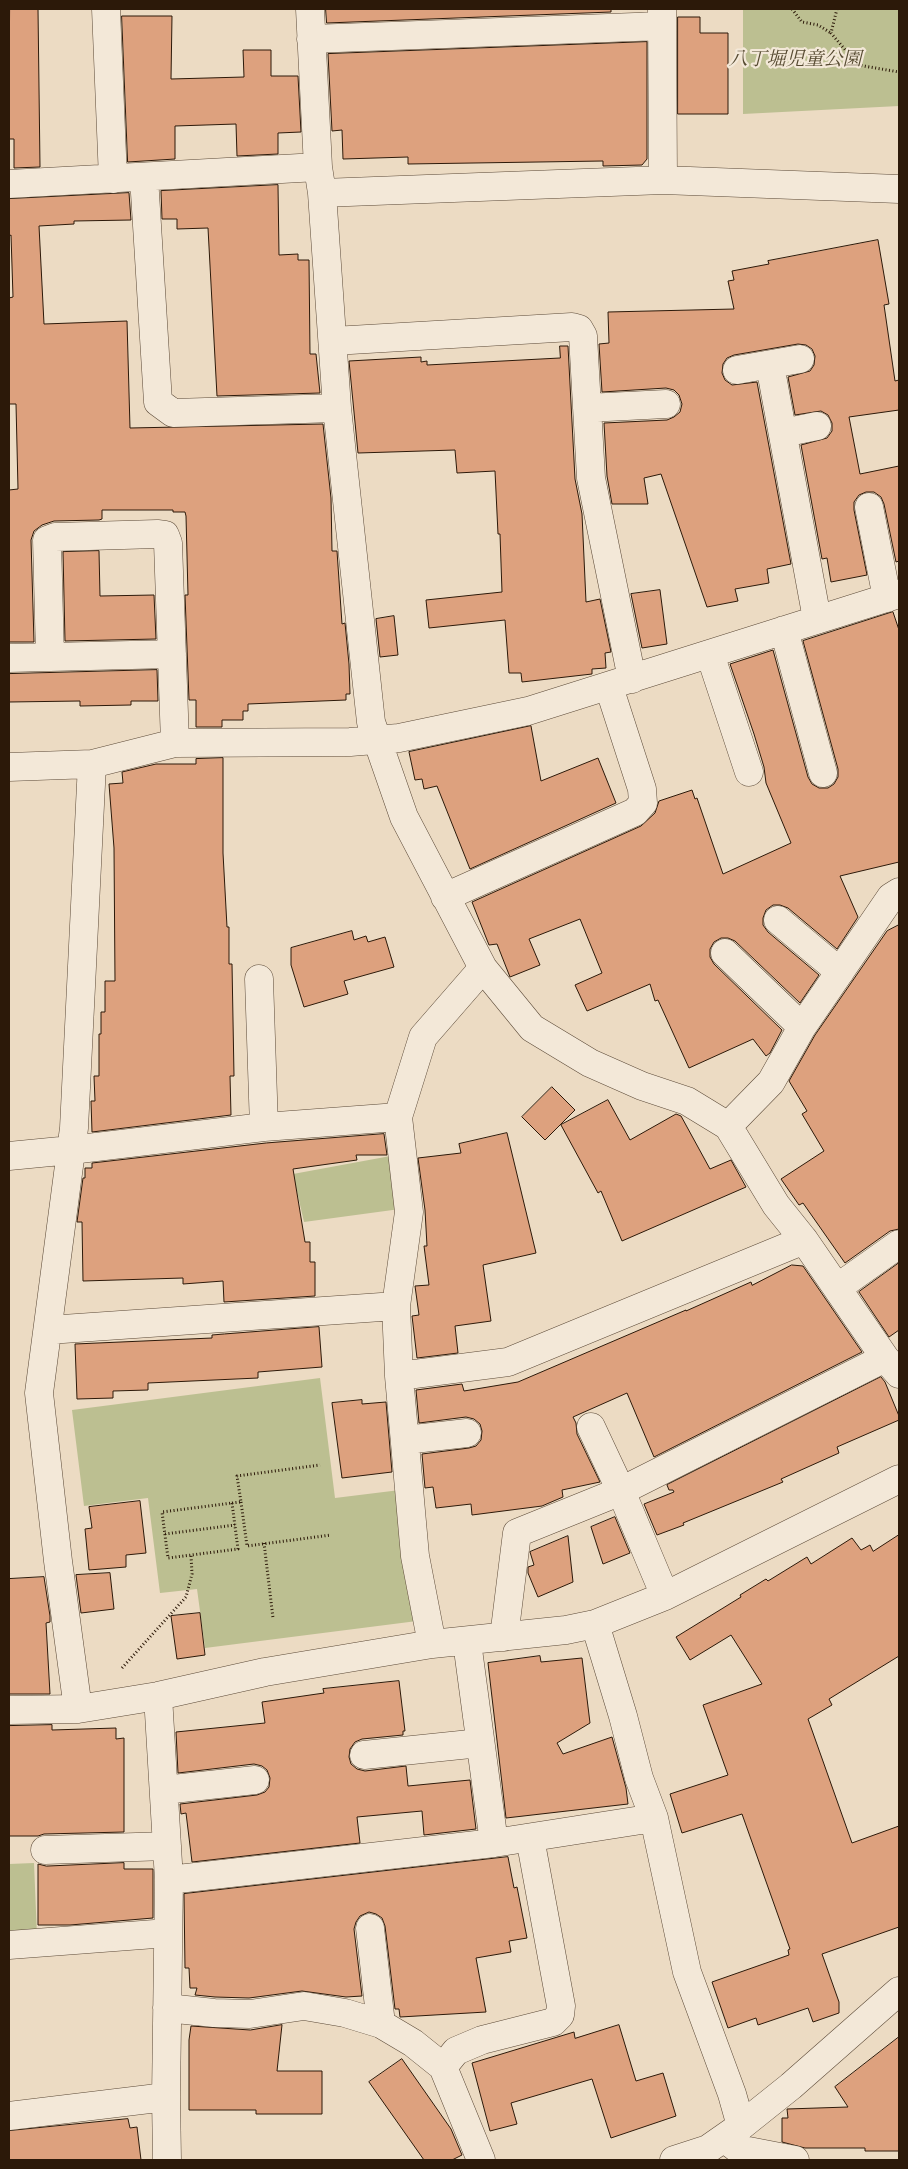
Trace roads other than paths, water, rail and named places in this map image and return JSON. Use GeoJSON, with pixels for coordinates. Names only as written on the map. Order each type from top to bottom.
{"type":"FeatureCollection","features":[{"type":"Feature","properties":{"kind":"street"},"geometry":{"type":"LineString","coordinates":[[106,9],[112,179]]}},
{"type":"Feature","properties":{"kind":"street"},"geometry":{"type":"LineString","coordinates":[[310,9],[320,180],[337,408],[371,722],[404,817],[483,968],[532,1028],[590,1064],[642,1086],[687,1101],[728,1126],[776,1205],[804,1240],[892,1366],[621,1491],[517,1533],[504,1637]]}},
{"type":"Feature","properties":{"kind":"street"},"geometry":{"type":"LineString","coordinates":[[311,39],[662,18],[663,180]]}},
{"type":"Feature","properties":{"kind":"street"},"geometry":{"type":"LineString","coordinates":[[144,177],[158,402],[173,413],[337,408]]}},
{"type":"Feature","properties":{"kind":"street"},"geometry":{"type":"LineString","coordinates":[[9,184],[144,177],[320,180],[663,180],[899,189]]}},
{"type":"Feature","properties":{"kind":"street"},"geometry":{"type":"LineString","coordinates":[[333,341],[572,327],[579,329],[583,336],[591,478],[621,683],[642,789],[643,803],[635,812],[445,897]]}},
{"type":"Feature","properties":{"kind":"street"},"geometry":{"type":"LineString","coordinates":[[737,370],[800,359]]}},
{"type":"Feature","properties":{"kind":"street"},"geometry":{"type":"LineString","coordinates":[[770,365],[817,619]]}},
{"type":"Feature","properties":{"kind":"street"},"geometry":{"type":"LineString","coordinates":[[587,408],[666,404]]}},
{"type":"Feature","properties":{"kind":"street"},"geometry":{"type":"LineString","coordinates":[[783,432],[817,426]]}},
{"type":"Feature","properties":{"kind":"street"},"geometry":{"type":"LineString","coordinates":[[9,767],[92,764],[175,743],[378,741],[528,711],[621,683],[893,596],[869,508]]}},
{"type":"Feature","properties":{"kind":"street"},"geometry":{"type":"LineString","coordinates":[[50,657],[47,540],[55,537],[165,535],[168,543],[175,743]]}},
{"type":"Feature","properties":{"kind":"street"},"geometry":{"type":"LineString","coordinates":[[784,630],[823,773]]}},
{"type":"Feature","properties":{"kind":"street"},"geometry":{"type":"LineString","coordinates":[[9,658],[172,654]]}},
{"type":"Feature","properties":{"kind":"street"},"geometry":{"type":"LineString","coordinates":[[710,654],[749,772]]}},
{"type":"Feature","properties":{"kind":"street"},"geometry":{"type":"LineString","coordinates":[[78,1709],[58,1561],[39,1392],[74,1128],[92,764]]}},
{"type":"Feature","properties":{"kind":"street"},"geometry":{"type":"LineString","coordinates":[[728,1126],[771,1082],[802,1027],[891,897],[899,892]]}},
{"type":"Feature","properties":{"kind":"street"},"geometry":{"type":"LineString","coordinates":[[778,920],[840,972]]}},
{"type":"Feature","properties":{"kind":"street"},"geometry":{"type":"LineString","coordinates":[[725,953],[802,1027]]}},
{"type":"Feature","properties":{"kind":"street"},"geometry":{"type":"LineString","coordinates":[[432,1644],[414,1556],[399,1376],[396,1306],[409,1212],[398,1117],[423,1037],[483,968]]}},
{"type":"Feature","properties":{"kind":"street"},"geometry":{"type":"LineString","coordinates":[[259,979],[264,1127]]}},
{"type":"Feature","properties":{"kind":"street"},"geometry":{"type":"LineString","coordinates":[[9,1156],[264,1127],[398,1117]]}},
{"type":"Feature","properties":{"kind":"street"},"geometry":{"type":"LineString","coordinates":[[399,1376],[508,1362],[804,1240]]}},
{"type":"Feature","properties":{"kind":"street"},"geometry":{"type":"LineString","coordinates":[[837,1288],[899,1244]]}},
{"type":"Feature","properties":{"kind":"street"},"geometry":{"type":"LineString","coordinates":[[48,1330],[396,1306]]}},
{"type":"Feature","properties":{"kind":"street"},"geometry":{"type":"LineString","coordinates":[[591,1427],[621,1491],[665,1596]]}},
{"type":"Feature","properties":{"kind":"street"},"geometry":{"type":"LineString","coordinates":[[405,1440],[467,1433]]}},
{"type":"Feature","properties":{"kind":"street"},"geometry":{"type":"LineString","coordinates":[[9,1710],[78,1709],[158,1696],[265,1672],[432,1644],[467,1642],[595,1624],[665,1596],[899,1479]]}},
{"type":"Feature","properties":{"kind":"street"},"geometry":{"type":"LineString","coordinates":[[595,1624],[623,1716],[639,1778],[654,1818],[687,1972],[732,2094],[732,2132],[738,2149],[795,2160]]}},
{"type":"Feature","properties":{"kind":"street"},"geometry":{"type":"LineString","coordinates":[[467,1642],[494,1843]]}},
{"type":"Feature","properties":{"kind":"street"},"geometry":{"type":"LineString","coordinates":[[158,1696],[169,1880],[167,2160]]}},
{"type":"Feature","properties":{"kind":"street"},"geometry":{"type":"LineString","coordinates":[[364,1754],[480,1743]]}},
{"type":"Feature","properties":{"kind":"street"},"geometry":{"type":"LineString","coordinates":[[164,1790],[254,1780]]}},
{"type":"Feature","properties":{"kind":"street"},"geometry":{"type":"LineString","coordinates":[[169,1880],[494,1843],[654,1818]]}},
{"type":"Feature","properties":{"kind":"street"},"geometry":{"type":"LineString","coordinates":[[443,2067],[456,2051],[482,2040],[553,2022],[560,2015],[561,2006],[530,1838]]}},
{"type":"Feature","properties":{"kind":"street"},"geometry":{"type":"LineString","coordinates":[[45,1850],[167,1846]]}},
{"type":"Feature","properties":{"kind":"street"},"geometry":{"type":"LineString","coordinates":[[370,1928],[381,2024]]}},
{"type":"Feature","properties":{"kind":"street"},"geometry":{"type":"LineString","coordinates":[[9,1946],[168,1933]]}},
{"type":"Feature","properties":{"kind":"street"},"geometry":{"type":"LineString","coordinates":[[674,2160],[708,2149],[732,2132],[791,2086],[899,1991]]}},
{"type":"Feature","properties":{"kind":"street"},"geometry":{"type":"LineString","coordinates":[[167,2008],[214,2013],[250,2014],[304,2006],[345,2013],[381,2024],[413,2043],[443,2067],[481,2160]]}},
{"type":"Feature","properties":{"kind":"street"},"geometry":{"type":"LineString","coordinates":[[9,2116],[166,2097]]}},
{"type":"Feature","properties":{"kind":"park label","name":"八丁堀児童公園"},"geometry":{"type":"Point","coordinates":[795,60]}}]}
